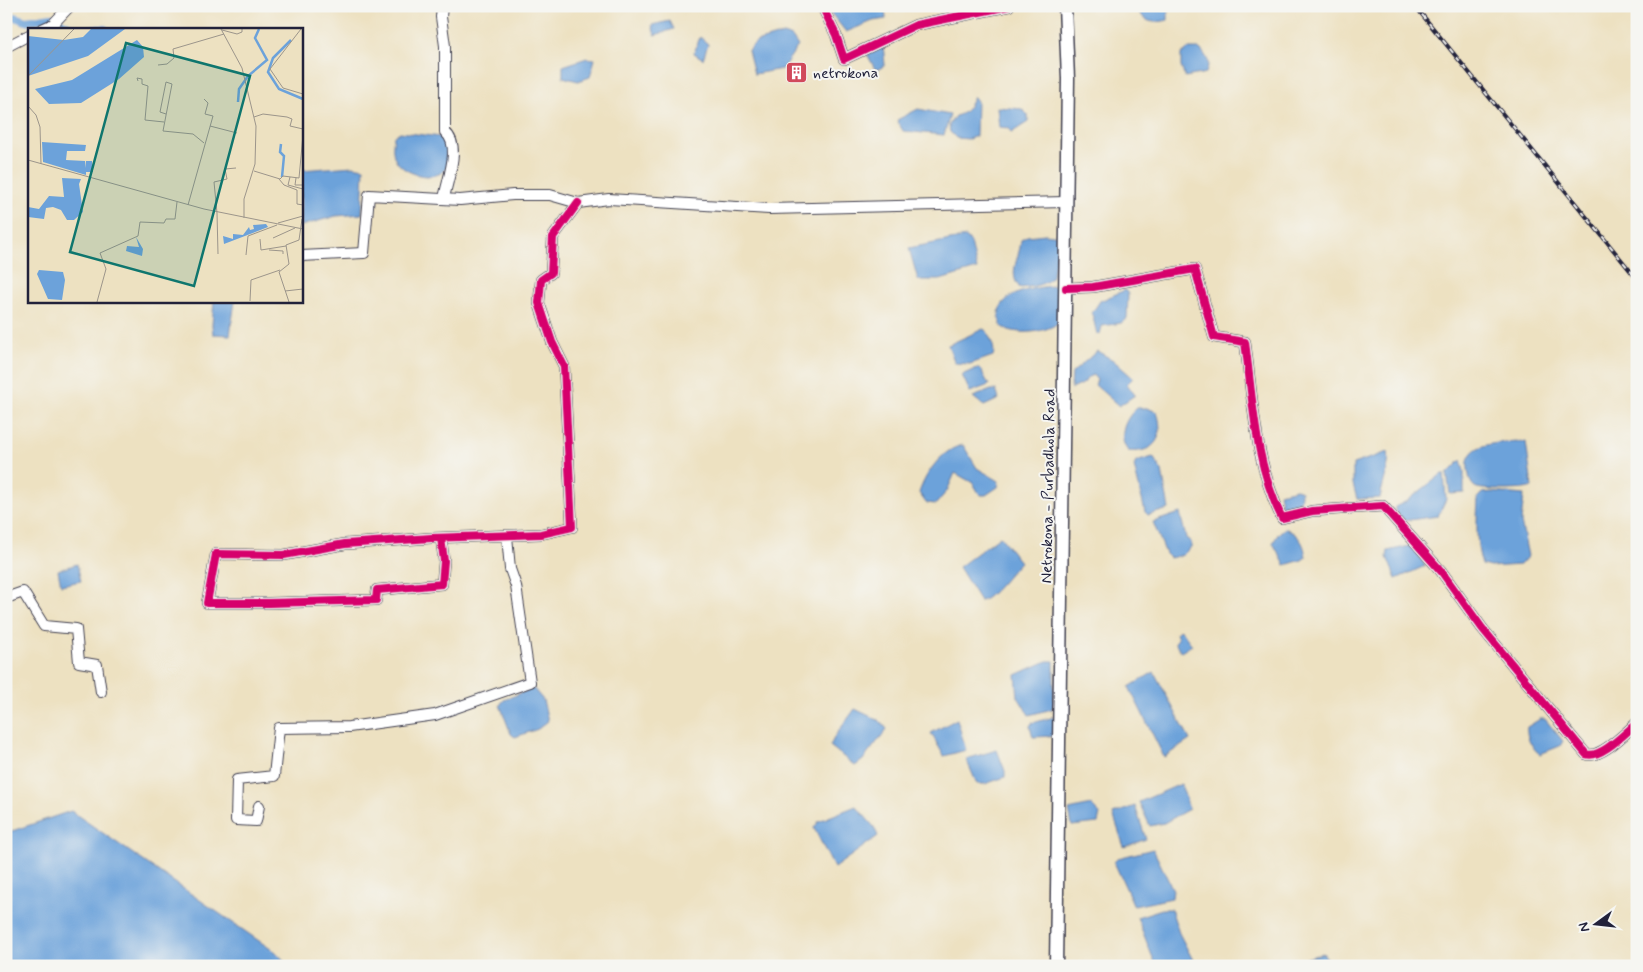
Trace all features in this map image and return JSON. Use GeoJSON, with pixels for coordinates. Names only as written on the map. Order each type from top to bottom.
{"type":"FeatureCollection","features":[{"type":"Feature","properties":{"kind":"main road","name":"Netrokona - Purbadhola Road"},"geometry":{"type":"LineString","coordinates":[[1056,966],[1066,288],[1068,79],[1066,6]]}},
{"type":"Feature","properties":{"kind":"street"},"geometry":{"type":"LineString","coordinates":[[44,28],[56,20],[70,6]]}},
{"type":"Feature","properties":{"kind":"street"},"geometry":{"type":"LineString","coordinates":[[442,6],[441,17],[446,46],[445,132],[451,137],[454,148],[444,199]]}},
{"type":"Feature","properties":{"kind":"street"},"geometry":{"type":"LineString","coordinates":[[822,6],[844,59],[916,25],[1009,6]]}},
{"type":"Feature","properties":{"kind":"street"},"geometry":{"type":"LineString","coordinates":[[6,47],[28,36]]}},
{"type":"Feature","properties":{"kind":"street"},"geometry":{"type":"LineString","coordinates":[[302,256],[364,253],[369,195],[460,200],[513,195],[550,196],[578,203],[609,199],[769,209],[1066,202]]}},
{"type":"Feature","properties":{"kind":"street"},"geometry":{"type":"LineString","coordinates":[[441,538],[444,561],[442,584],[377,590],[376,600],[206,603],[216,554],[284,554],[345,544],[441,538],[541,534],[572,527],[564,366],[552,342],[539,303],[541,280],[551,273],[553,237],[578,203]]}},
{"type":"Feature","properties":{"kind":"street"},"geometry":{"type":"LineString","coordinates":[[1066,288],[1093,287],[1195,269],[1214,337],[1245,342],[1262,459],[1272,497],[1282,518],[1312,511],[1384,506],[1441,571],[1482,628],[1582,751],[1590,756],[1601,752],[1637,723]]}},
{"type":"Feature","properties":{"kind":"street"},"geometry":{"type":"LineString","coordinates":[[259,806],[256,821],[236,820],[237,780],[274,776],[279,728],[349,727],[435,715],[530,682],[516,586],[510,569],[507,536]]}},
{"type":"Feature","properties":{"kind":"street"},"geometry":{"type":"LineString","coordinates":[[6,598],[23,592],[44,626],[76,629],[79,662],[97,665],[101,692]]}},
{"type":"Feature","properties":{"kind":"water"},"geometry":{"type":"Polygon","coordinates":[[[825,6],[885,6],[886,19],[873,21],[846,32],[825,6]]]}},
{"type":"Feature","properties":{"kind":"water"},"geometry":{"type":"Polygon","coordinates":[[[1141,6],[1168,6],[1168,20],[1148,21],[1139,12],[1141,6]]]}},
{"type":"Feature","properties":{"kind":"water"},"geometry":{"type":"Polygon","coordinates":[[[670,21],[674,29],[655,35],[652,25],[670,21]]]}},
{"type":"Feature","properties":{"kind":"water"},"geometry":{"type":"Polygon","coordinates":[[[783,34],[792,37],[798,46],[782,69],[754,74],[748,50],[756,42],[783,34]]]}},
{"type":"Feature","properties":{"kind":"water"},"geometry":{"type":"Polygon","coordinates":[[[700,37],[708,44],[703,59],[694,53],[700,37]]]}},
{"type":"Feature","properties":{"kind":"water"},"geometry":{"type":"Polygon","coordinates":[[[883,44],[885,65],[875,69],[866,52],[883,44]]]}},
{"type":"Feature","properties":{"kind":"water"},"geometry":{"type":"Polygon","coordinates":[[[1188,49],[1200,49],[1205,55],[1208,60],[1206,73],[1185,77],[1181,67],[1181,54],[1188,49]]]}},
{"type":"Feature","properties":{"kind":"water"},"geometry":{"type":"Polygon","coordinates":[[[587,58],[595,59],[590,77],[578,81],[563,77],[563,66],[587,58]]]}},
{"type":"Feature","properties":{"kind":"water"},"geometry":{"type":"Polygon","coordinates":[[[974,97],[977,101],[976,136],[969,139],[956,138],[950,132],[949,125],[955,116],[967,109],[974,97]]]}},
{"type":"Feature","properties":{"kind":"water"},"geometry":{"type":"Polygon","coordinates":[[[997,107],[1022,109],[1028,115],[1028,122],[1011,133],[1009,128],[999,127],[997,107]]]}},
{"type":"Feature","properties":{"kind":"water"},"geometry":{"type":"Polygon","coordinates":[[[918,109],[950,115],[944,135],[903,131],[897,120],[918,109]]]}},
{"type":"Feature","properties":{"kind":"water"},"geometry":{"type":"Polygon","coordinates":[[[400,132],[449,138],[450,163],[442,172],[429,176],[423,176],[405,169],[396,161],[393,151],[394,136],[400,132]]]}},
{"type":"Feature","properties":{"kind":"water"},"geometry":{"type":"Polygon","coordinates":[[[353,166],[364,168],[362,214],[336,216],[302,226],[302,170],[353,166]]]}},
{"type":"Feature","properties":{"kind":"water"},"geometry":{"type":"Polygon","coordinates":[[[1045,234],[1062,236],[1053,273],[1045,283],[1020,288],[1016,282],[1014,271],[1021,240],[1027,236],[1045,234]]]}},
{"type":"Feature","properties":{"kind":"water"},"geometry":{"type":"Polygon","coordinates":[[[966,237],[971,243],[977,269],[940,280],[918,280],[909,248],[966,237]]]}},
{"type":"Feature","properties":{"kind":"water"},"geometry":{"type":"Polygon","coordinates":[[[1055,286],[1061,290],[1061,321],[1048,328],[1032,332],[1016,332],[1002,327],[999,316],[1001,307],[1006,300],[1024,291],[1055,286]]]}},
{"type":"Feature","properties":{"kind":"water"},"geometry":{"type":"Polygon","coordinates":[[[1125,290],[1128,294],[1127,318],[1121,323],[1102,326],[1100,334],[1097,334],[1092,313],[1100,301],[1125,290]]]}},
{"type":"Feature","properties":{"kind":"water"},"geometry":{"type":"Polygon","coordinates":[[[214,302],[235,302],[230,335],[213,334],[214,302]]]}},
{"type":"Feature","properties":{"kind":"water"},"geometry":{"type":"Polygon","coordinates":[[[983,329],[987,331],[992,344],[993,356],[970,364],[955,363],[948,345],[983,329]]]}},
{"type":"Feature","properties":{"kind":"water"},"geometry":{"type":"Polygon","coordinates":[[[1097,351],[1113,360],[1133,378],[1127,384],[1135,395],[1119,406],[1095,385],[1097,380],[1093,375],[1088,377],[1084,383],[1071,389],[1072,373],[1097,351]]]}},
{"type":"Feature","properties":{"kind":"water"},"geometry":{"type":"Polygon","coordinates":[[[977,368],[981,370],[989,385],[970,392],[962,375],[977,368]]]}},
{"type":"Feature","properties":{"kind":"water"},"geometry":{"type":"Polygon","coordinates":[[[996,390],[999,399],[984,406],[973,397],[996,390]]]}},
{"type":"Feature","properties":{"kind":"water"},"geometry":{"type":"Polygon","coordinates":[[[1137,408],[1147,408],[1157,412],[1160,429],[1159,436],[1152,446],[1145,450],[1128,451],[1123,440],[1124,428],[1129,417],[1137,408]]]}},
{"type":"Feature","properties":{"kind":"water"},"geometry":{"type":"Polygon","coordinates":[[[1526,442],[1532,487],[1494,490],[1479,488],[1473,485],[1468,469],[1468,459],[1472,452],[1497,443],[1526,442]]]}},
{"type":"Feature","properties":{"kind":"water"},"geometry":{"type":"Polygon","coordinates":[[[963,445],[977,468],[999,481],[998,487],[986,495],[980,495],[973,483],[955,473],[947,491],[936,504],[926,503],[919,493],[925,478],[941,457],[955,447],[963,445]]]}},
{"type":"Feature","properties":{"kind":"water"},"geometry":{"type":"Polygon","coordinates":[[[1388,452],[1389,457],[1380,498],[1357,499],[1353,484],[1353,464],[1388,452]]]}},
{"type":"Feature","properties":{"kind":"water"},"geometry":{"type":"Polygon","coordinates":[[[1153,457],[1162,471],[1169,509],[1148,515],[1145,512],[1134,466],[1136,462],[1153,457]]]}},
{"type":"Feature","properties":{"kind":"water"},"geometry":{"type":"Polygon","coordinates":[[[1461,460],[1464,471],[1464,493],[1450,494],[1447,474],[1461,460]]]}},
{"type":"Feature","properties":{"kind":"water"},"geometry":{"type":"Polygon","coordinates":[[[1444,474],[1446,499],[1438,516],[1402,521],[1395,507],[1407,501],[1444,474]]]}},
{"type":"Feature","properties":{"kind":"water"},"geometry":{"type":"Polygon","coordinates":[[[1296,489],[1301,491],[1298,504],[1286,510],[1282,508],[1279,493],[1296,489]]]}},
{"type":"Feature","properties":{"kind":"water"},"geometry":{"type":"Polygon","coordinates":[[[1482,493],[1524,495],[1521,522],[1528,556],[1520,565],[1490,567],[1482,565],[1477,540],[1478,497],[1482,493]]]}},
{"type":"Feature","properties":{"kind":"water"},"geometry":{"type":"Polygon","coordinates":[[[1180,513],[1186,538],[1191,542],[1191,547],[1183,555],[1170,558],[1166,554],[1153,522],[1180,513]]]}},
{"type":"Feature","properties":{"kind":"water"},"geometry":{"type":"Polygon","coordinates":[[[1285,528],[1294,533],[1300,540],[1306,557],[1285,565],[1273,543],[1278,534],[1285,528]]]}},
{"type":"Feature","properties":{"kind":"water"},"geometry":{"type":"Polygon","coordinates":[[[1000,536],[1020,562],[995,591],[980,601],[959,567],[1000,536]]]}},
{"type":"Feature","properties":{"kind":"water"},"geometry":{"type":"Polygon","coordinates":[[[1414,545],[1425,566],[1396,579],[1387,557],[1388,551],[1414,545]]]}},
{"type":"Feature","properties":{"kind":"water"},"geometry":{"type":"Polygon","coordinates":[[[77,564],[81,581],[61,585],[58,570],[77,564]]]}},
{"type":"Feature","properties":{"kind":"water"},"geometry":{"type":"Polygon","coordinates":[[[1180,629],[1192,645],[1181,652],[1175,642],[1178,639],[1176,633],[1180,629]]]}},
{"type":"Feature","properties":{"kind":"water"},"geometry":{"type":"Polygon","coordinates":[[[1047,661],[1054,661],[1054,702],[1052,709],[1029,715],[1018,697],[1016,675],[1047,661]]]}},
{"type":"Feature","properties":{"kind":"water"},"geometry":{"type":"Polygon","coordinates":[[[1154,672],[1190,740],[1164,757],[1129,687],[1154,672]]]}},
{"type":"Feature","properties":{"kind":"water"},"geometry":{"type":"Polygon","coordinates":[[[533,688],[543,700],[548,721],[538,729],[515,737],[511,734],[500,705],[504,700],[533,688]]]}},
{"type":"Feature","properties":{"kind":"water"},"geometry":{"type":"Polygon","coordinates":[[[855,709],[880,721],[887,729],[863,760],[855,766],[830,746],[855,709]]]}},
{"type":"Feature","properties":{"kind":"water"},"geometry":{"type":"Polygon","coordinates":[[[1054,717],[1055,736],[1033,737],[1030,726],[1032,723],[1054,717]]]}},
{"type":"Feature","properties":{"kind":"water"},"geometry":{"type":"Polygon","coordinates":[[[957,719],[966,750],[944,756],[931,733],[957,719]]]}},
{"type":"Feature","properties":{"kind":"water"},"geometry":{"type":"Polygon","coordinates":[[[1540,719],[1545,719],[1563,741],[1560,746],[1540,754],[1530,742],[1527,727],[1540,719]]]}},
{"type":"Feature","properties":{"kind":"water"},"geometry":{"type":"Polygon","coordinates":[[[997,750],[1005,771],[1005,777],[985,784],[977,784],[966,759],[997,750]]]}},
{"type":"Feature","properties":{"kind":"water"},"geometry":{"type":"Polygon","coordinates":[[[1181,784],[1189,809],[1164,823],[1150,826],[1139,802],[1181,784]]]}},
{"type":"Feature","properties":{"kind":"water"},"geometry":{"type":"Polygon","coordinates":[[[1091,805],[1100,814],[1098,823],[1072,826],[1069,810],[1091,805]]]}},
{"type":"Feature","properties":{"kind":"water"},"geometry":{"type":"Polygon","coordinates":[[[856,806],[874,827],[878,836],[834,868],[814,828],[819,821],[856,806]]]}},
{"type":"Feature","properties":{"kind":"water"},"geometry":{"type":"Polygon","coordinates":[[[1135,806],[1146,839],[1124,847],[1113,814],[1135,806]]]}},
{"type":"Feature","properties":{"kind":"water"},"geometry":{"type":"Polygon","coordinates":[[[71,811],[278,954],[289,966],[14,966],[6,957],[6,833],[71,811]]]}},
{"type":"Feature","properties":{"kind":"water"},"geometry":{"type":"Polygon","coordinates":[[[1153,849],[1173,890],[1172,898],[1134,906],[1114,862],[1118,858],[1153,849]]]}},
{"type":"Feature","properties":{"kind":"water"},"geometry":{"type":"Polygon","coordinates":[[[1162,909],[1171,909],[1179,933],[1196,966],[1156,966],[1137,917],[1162,909]]]}},
{"type":"Feature","properties":{"kind":"water"},"geometry":{"type":"Polygon","coordinates":[[[1323,953],[1333,966],[1283,966],[1323,953]]]}},
{"type":"Feature","properties":{"kind":"waterway"},"geometry":{"type":"LineString","coordinates":[[6,14],[26,21],[52,17],[71,28]]}},
{"type":"Feature","properties":{"kind":"railway"},"geometry":{"type":"LineString","coordinates":[[1415,6],[1637,279]]}},
{"type":"Feature","properties":{"kind":"cycle path"},"geometry":{"type":"LineString","coordinates":[[822,6],[836,35],[844,59],[916,25],[1009,6]]}},
{"type":"Feature","properties":{"kind":"cycle path"},"geometry":{"type":"LineString","coordinates":[[441,538],[444,561],[442,584],[377,590],[376,600],[207,603],[216,554],[284,555],[345,544],[431,538],[541,534],[572,527],[564,366],[552,342],[539,303],[541,280],[551,273],[553,237],[578,203]]}},
{"type":"Feature","properties":{"kind":"cycle path"},"geometry":{"type":"LineString","coordinates":[[1066,288],[1093,287],[1195,269],[1214,337],[1245,342],[1256,432],[1266,476],[1282,518],[1312,511],[1383,506],[1441,571],[1482,628],[1586,754],[1592,755],[1605,749],[1637,723]]}},
{"type":"Feature","properties":{"kind":"place","name":"netrokona"},"geometry":{"type":"Point","coordinates":[797,72]}}]}
